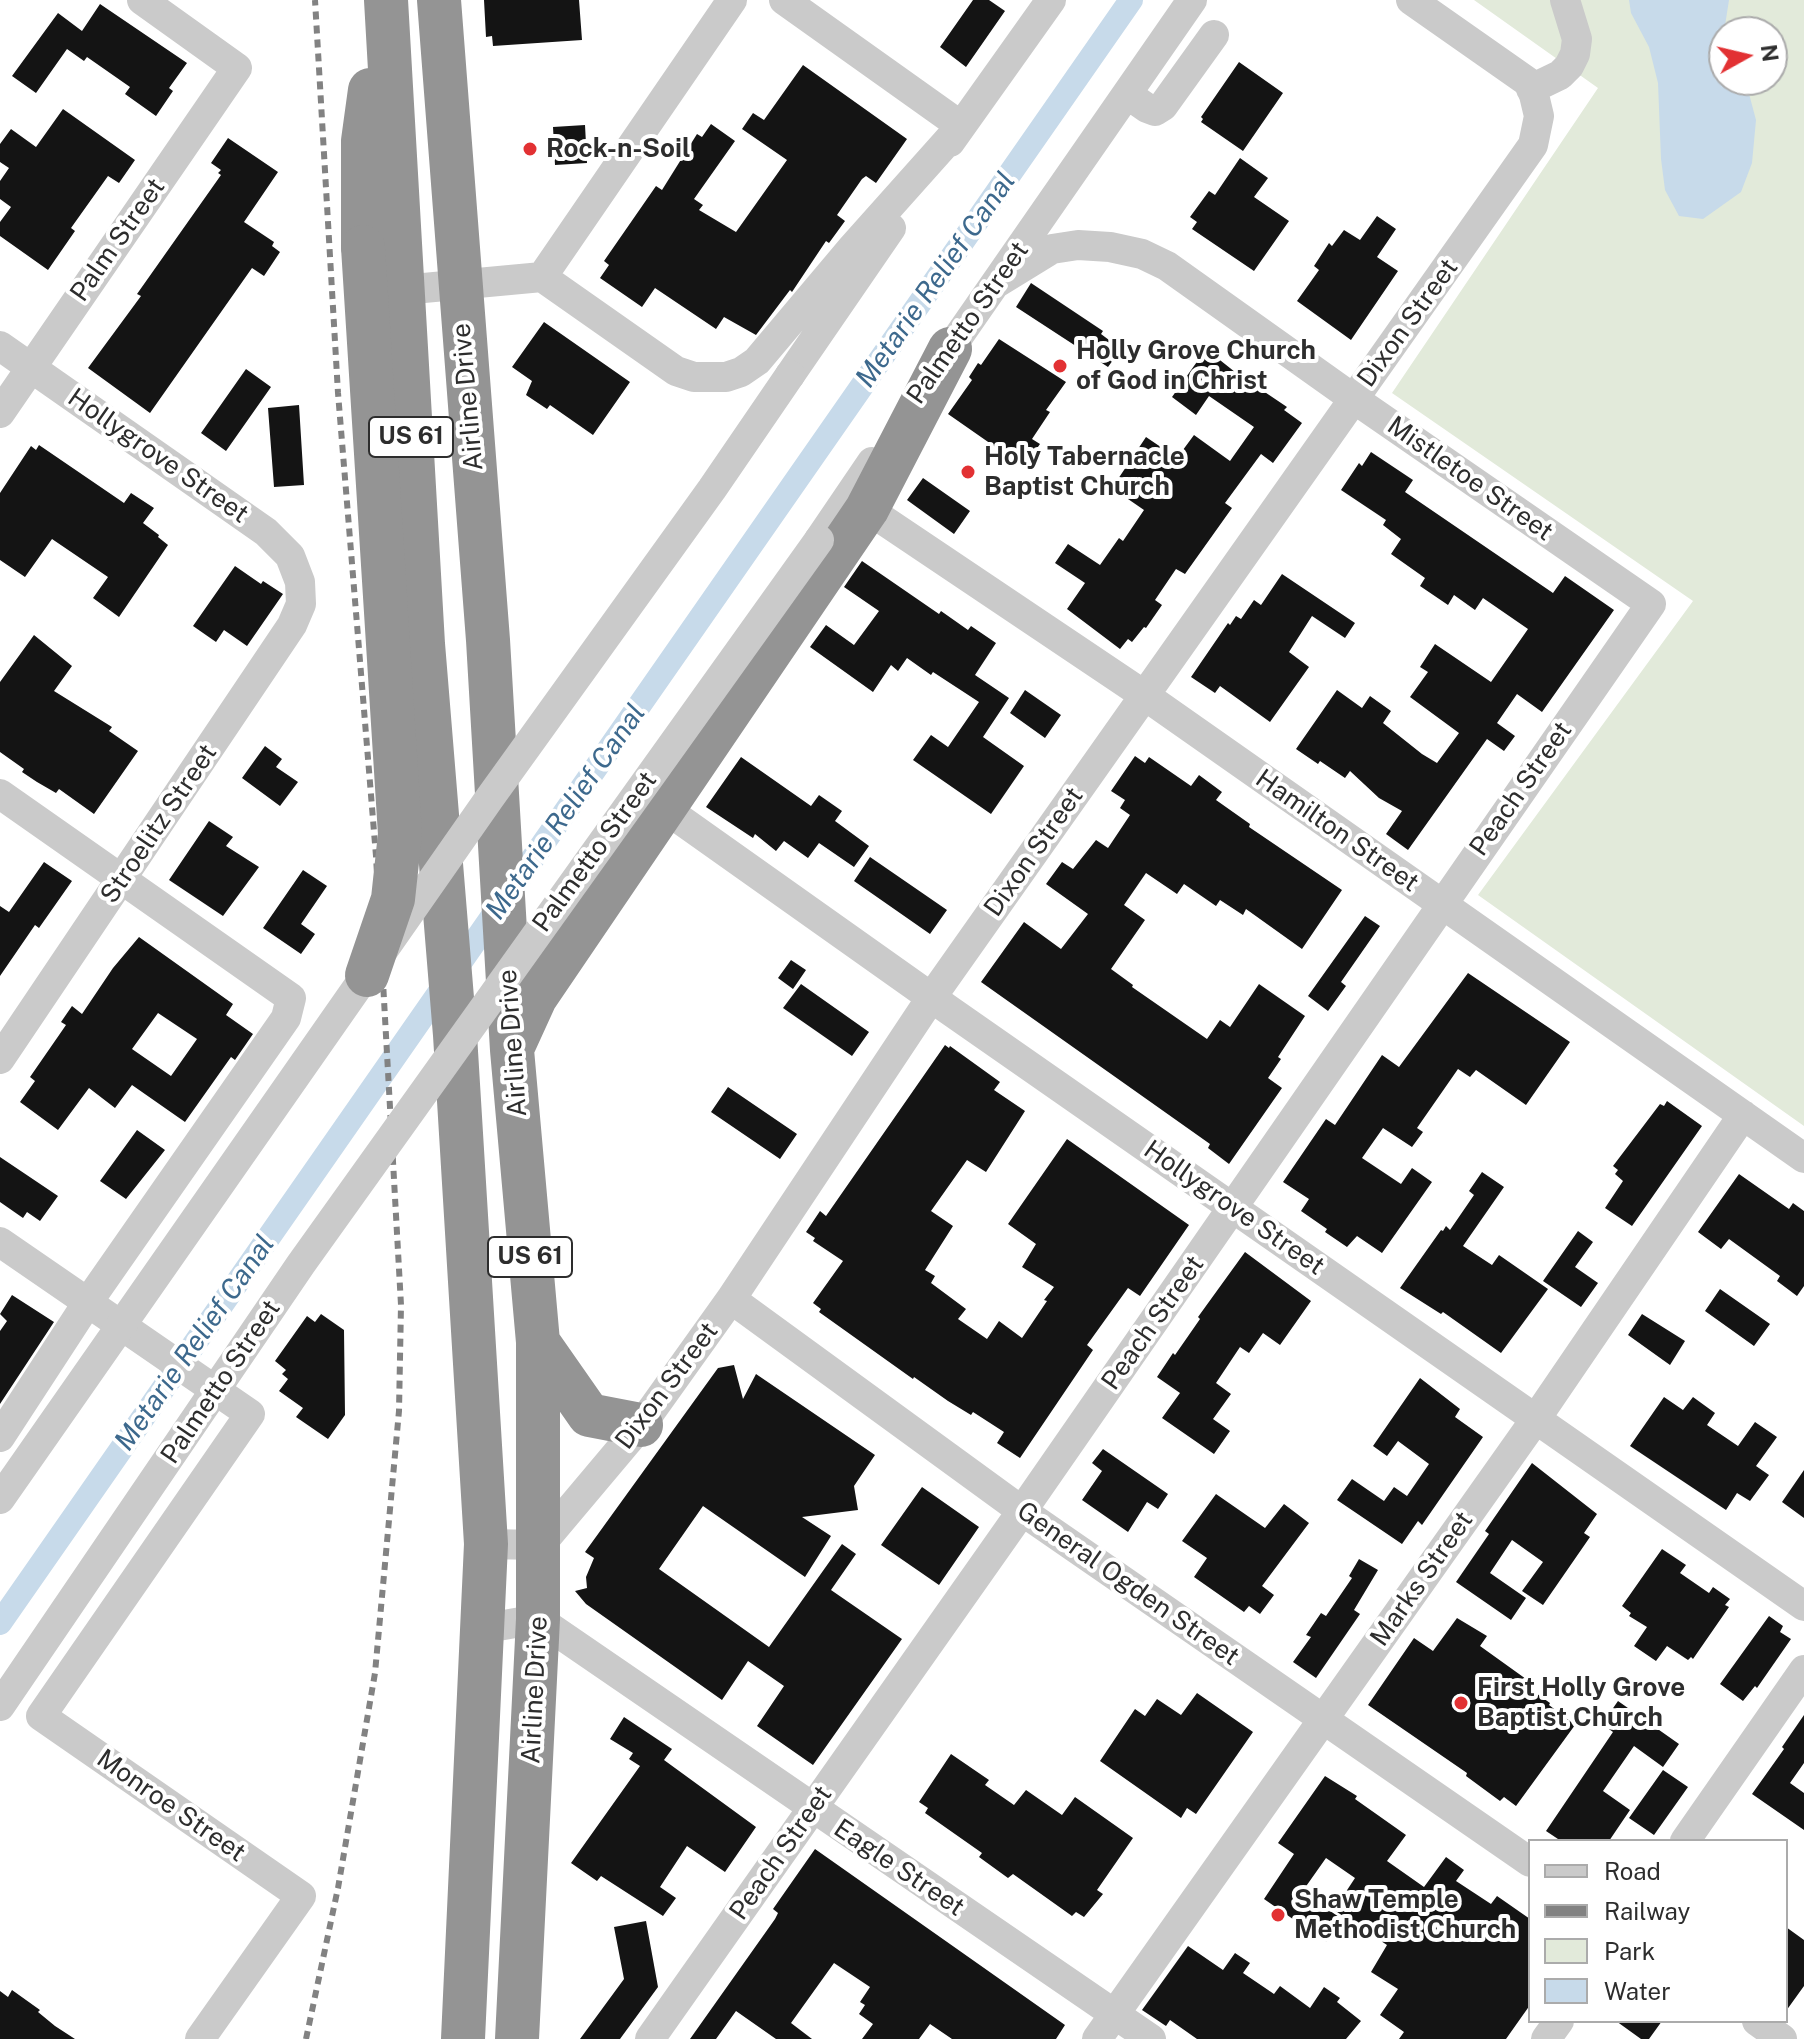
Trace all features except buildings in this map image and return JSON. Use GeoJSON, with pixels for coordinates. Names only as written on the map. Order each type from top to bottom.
{"type":"FeatureCollection","features":[{"type":"Feature","properties":{"kind":"highway","name":"US 61"},"geometry":{"type":"LineString","coordinates":[[384,0],[423,644],[455,1035],[486,1544],[463,2039]]}},
{"type":"Feature","properties":{"kind":"highway"},"geometry":{"type":"LineString","coordinates":[[367,975],[393,899],[400,834],[363,247],[363,141],[384,0]]}},
{"type":"Feature","properties":{"kind":"highway","name":"Airline Drive"},"geometry":{"type":"LineString","coordinates":[[439,0],[488,640],[512,1050],[538,1342],[538,1619],[517,2039]]}},
{"type":"Feature","properties":{"kind":"highway"},"geometry":{"type":"LineString","coordinates":[[395,164],[450,160]]}},
{"type":"Feature","properties":{"kind":"highway"},"geometry":{"type":"LineString","coordinates":[[512,1050],[535,998],[867,509],[950,349]]}},
{"type":"Feature","properties":{"kind":"highway"},"geometry":{"type":"LineString","coordinates":[[423,644],[488,640]]}},
{"type":"Feature","properties":{"kind":"highway"},"geometry":{"type":"LineString","coordinates":[[538,1342],[589,1415],[641,1425]]}},
{"type":"Feature","properties":{"kind":"highway"},"geometry":{"type":"LineString","coordinates":[[472,2039],[506,2000],[522,1966]]}},
{"type":"Feature","properties":{"kind":"street","name":"Palm Street"},"geometry":{"type":"LineString","coordinates":[[0,413],[237,68],[142,0]]}},
{"type":"Feature","properties":{"kind":"street"},"geometry":{"type":"LineString","coordinates":[[542,277],[732,0]]}},
{"type":"Feature","properties":{"kind":"street"},"geometry":{"type":"LineString","coordinates":[[784,0],[961,126]]}},
{"type":"Feature","properties":{"kind":"street"},"geometry":{"type":"LineString","coordinates":[[0,1499],[1051,0]]}},
{"type":"Feature","properties":{"kind":"street","name":"Palmetto Street"},"geometry":{"type":"LineString","coordinates":[[0,1706],[301,1264],[819,540],[1192,0]]}},
{"type":"Feature","properties":{"kind":"street"},"geometry":{"type":"LineString","coordinates":[[1411,0],[1516,72],[1534,97],[1569,66],[1575,54],[1577,39],[1565,0]]}},
{"type":"Feature","properties":{"kind":"street"},"geometry":{"type":"LineString","coordinates":[[1127,94],[1155,111],[1163,106],[1214,35]]}},
{"type":"Feature","properties":{"kind":"street","name":"Dixon Street"},"geometry":{"type":"LineString","coordinates":[[540,1545],[641,1425],[731,1299],[931,998],[1525,158],[1536,134],[1534,97]]}},
{"type":"Feature","properties":{"kind":"street"},"geometry":{"type":"LineString","coordinates":[[402,290],[542,277],[676,371],[694,377],[726,377],[741,372],[757,361],[961,126]]}},
{"type":"Feature","properties":{"kind":"street","name":"Mistletoe Street"},"geometry":{"type":"LineString","coordinates":[[995,284],[1052,249],[1078,245],[1110,247],[1142,254],[1167,266],[1651,604]]}},
{"type":"Feature","properties":{"kind":"street","name":"Hollygrove Street"},"geometry":{"type":"LineString","coordinates":[[0,346],[266,532],[290,556],[300,582]]}},
{"type":"Feature","properties":{"kind":"street","name":"Hamilton Street"},"geometry":{"type":"LineString","coordinates":[[867,509],[1144,695],[1804,1158]]}},
{"type":"Feature","properties":{"kind":"street","name":"Stroelitz Street"},"geometry":{"type":"LineString","coordinates":[[0,1059],[292,625],[301,604],[300,582]]}},
{"type":"Feature","properties":{"kind":"street","name":"Peach Street"},"geometry":{"type":"LineString","coordinates":[[650,2039],[1022,1511],[1651,604]]}},
{"type":"Feature","properties":{"kind":"street"},"geometry":{"type":"LineString","coordinates":[[0,794],[291,998],[286,1018],[88,1302],[0,1437]]}},
{"type":"Feature","properties":{"kind":"street","name":"Hollygrove Street"},"geometry":{"type":"LineString","coordinates":[[664,808],[931,998],[1804,1606]]}},
{"type":"Feature","properties":{"kind":"street","name":"Marks Street"},"geometry":{"type":"LineString","coordinates":[[1097,2039],[1535,1420],[1743,1115]]}},
{"type":"Feature","properties":{"kind":"street"},"geometry":{"type":"LineString","coordinates":[[0,1242],[88,1302]]}},
{"type":"Feature","properties":{"kind":"street","name":"General Ogden Street"},"geometry":{"type":"LineString","coordinates":[[731,1299],[1022,1511],[1528,1861]]}},
{"type":"Feature","properties":{"kind":"street","name":"Palmetto Street"},"geometry":{"type":"LineString","coordinates":[[41,1716],[250,1414],[88,1302]]}},
{"type":"Feature","properties":{"kind":"street"},"geometry":{"type":"LineString","coordinates":[[486,1544],[540,1545]]}},
{"type":"Feature","properties":{"kind":"street"},"geometry":{"type":"LineString","coordinates":[[481,1629],[538,1619]]}},
{"type":"Feature","properties":{"kind":"street","name":"Eagle Street"},"geometry":{"type":"LineString","coordinates":[[538,1619],[1151,2039]]}},
{"type":"Feature","properties":{"kind":"street"},"geometry":{"type":"LineString","coordinates":[[1686,1839],[1804,1670]]}},
{"type":"Feature","properties":{"kind":"street","name":"Monroe Street"},"geometry":{"type":"LineString","coordinates":[[41,1716],[301,1896],[200,2039]]}},
{"type":"Feature","properties":{"kind":"street"},"geometry":{"type":"LineString","coordinates":[[1760,2023],[1782,2039]]}},
{"type":"Feature","properties":{"kind":"green space"},"geometry":{"type":"Polygon","coordinates":[[[1474,0],[1804,0],[1804,1126],[1478,895],[1693,601],[1392,393],[1598,88],[1474,0]]]}},
{"type":"Feature","properties":{"kind":"water"},"geometry":{"type":"Polygon","coordinates":[[[1629,0],[1729,0],[1726,16],[1708,16],[1708,96],[1750,96],[1756,120],[1752,163],[1741,192],[1703,219],[1679,216],[1665,190],[1658,83],[1649,47],[1631,13],[1629,0]]]}},
{"type":"Feature","properties":{"kind":"waterway","name":"Metarie Relief Canal"},"geometry":{"type":"LineString","coordinates":[[0,1623],[1131,0]]}},
{"type":"Feature","properties":{"kind":"railway"},"geometry":{"type":"LineString","coordinates":[[306,2039],[338,1888],[375,1673],[399,1411],[401,1305],[376,856],[338,393],[315,0]]}},
{"type":"Feature","properties":{"kind":"place","name":"Rock-n-Soil"},"geometry":{"type":"Point","coordinates":[530,149]}},
{"type":"Feature","properties":{"kind":"place","name":"Holly Grove Church of God in Christ"},"geometry":{"type":"Point","coordinates":[1060,366]}},
{"type":"Feature","properties":{"kind":"place","name":"Holy Tabernacle Baptist Church"},"geometry":{"type":"Point","coordinates":[968,472]}},
{"type":"Feature","properties":{"kind":"place","name":"First Holly Grove Baptist Church"},"geometry":{"type":"Point","coordinates":[1461,1703]}},
{"type":"Feature","properties":{"kind":"place","name":"Shaw Temple Methodist Church"},"geometry":{"type":"Point","coordinates":[1278,1915]}}]}
